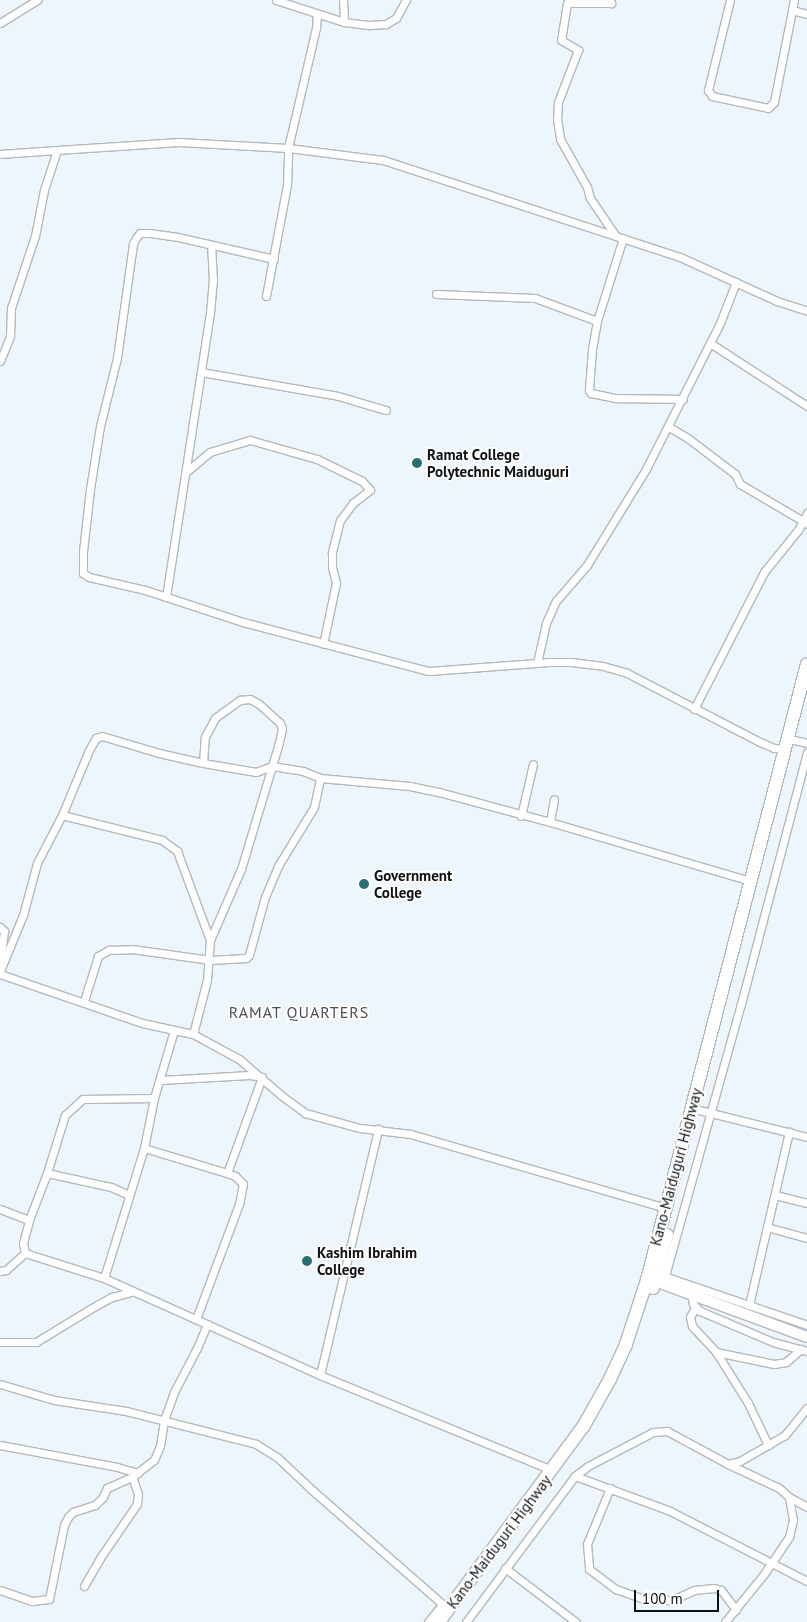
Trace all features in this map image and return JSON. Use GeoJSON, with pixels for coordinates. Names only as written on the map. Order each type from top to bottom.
{"type":"FeatureCollection","features":[{"type":"Feature","properties":{"kind":"highway","name":"Kano-Maiduguri Highway"},"geometry":{"type":"LineString","coordinates":[[439,1622],[445,1607],[552,1470],[583,1427],[618,1362],[645,1287],[751,881],[796,744],[807,664]]}},
{"type":"Feature","properties":{"kind":"highway","name":"Kano-Maiduguri Highway"},"geometry":{"type":"LineString","coordinates":[[448,1622],[554,1481],[599,1415],[636,1340],[661,1280],[796,744],[807,691]]}},
{"type":"Feature","properties":{"kind":"street"},"geometry":{"type":"LineString","coordinates":[[0,23],[36,0]]}},
{"type":"Feature","properties":{"kind":"street"},"geometry":{"type":"LineString","coordinates":[[276,0],[344,22],[370,25],[386,24],[396,18],[406,0]]}},
{"type":"Feature","properties":{"kind":"street"},"geometry":{"type":"LineString","coordinates":[[343,0],[344,22]]}},
{"type":"Feature","properties":{"kind":"street"},"geometry":{"type":"LineString","coordinates":[[609,0],[611,3],[566,3],[561,40],[578,50],[558,102],[557,119],[560,139],[587,187],[590,198],[615,235]]}},
{"type":"Feature","properties":{"kind":"street"},"geometry":{"type":"LineString","coordinates":[[730,0],[708,90],[712,96],[768,108],[774,102],[794,0]]}},
{"type":"Feature","properties":{"kind":"street"},"geometry":{"type":"LineString","coordinates":[[792,10],[807,14]]}},
{"type":"Feature","properties":{"kind":"street"},"geometry":{"type":"LineString","coordinates":[[266,296],[287,185],[288,148],[316,28],[317,14]]}},
{"type":"Feature","properties":{"kind":"street"},"geometry":{"type":"LineString","coordinates":[[0,154],[179,142],[288,148],[384,160],[680,257],[777,301],[807,311]]}},
{"type":"Feature","properties":{"kind":"street"},"geometry":{"type":"LineString","coordinates":[[0,361],[10,336],[11,308],[35,236],[44,190],[57,150]]}},
{"type":"Feature","properties":{"kind":"street"},"geometry":{"type":"LineString","coordinates":[[274,259],[178,237],[150,233],[140,234],[132,244],[124,317],[100,426],[89,498],[83,573],[89,577],[166,597],[243,622],[429,671],[571,662],[603,666],[627,673],[774,748],[796,744]]}},
{"type":"Feature","properties":{"kind":"street"},"geometry":{"type":"LineString","coordinates":[[623,238],[597,321],[588,390],[591,393],[615,398],[683,399]]}},
{"type":"Feature","properties":{"kind":"street"},"geometry":{"type":"LineString","coordinates":[[166,597],[201,372],[213,281],[211,246]]}},
{"type":"Feature","properties":{"kind":"street"},"geometry":{"type":"LineString","coordinates":[[537,663],[546,623],[556,602],[587,565],[605,537],[668,427],[710,343],[736,282]]}},
{"type":"Feature","properties":{"kind":"street"},"geometry":{"type":"LineString","coordinates":[[436,294],[535,298],[597,321]]}},
{"type":"Feature","properties":{"kind":"street"},"geometry":{"type":"LineString","coordinates":[[710,343],[807,406]]}},
{"type":"Feature","properties":{"kind":"street"},"geometry":{"type":"LineString","coordinates":[[201,372],[338,396],[386,410]]}},
{"type":"Feature","properties":{"kind":"street"},"geometry":{"type":"LineString","coordinates":[[668,427],[689,439],[735,474],[740,484],[805,522]]}},
{"type":"Feature","properties":{"kind":"street"},"geometry":{"type":"LineString","coordinates":[[186,472],[210,452],[250,440],[317,459],[362,481],[370,490],[353,503],[340,520],[332,553],[332,567],[336,583],[323,644]]}},
{"type":"Feature","properties":{"kind":"street"},"geometry":{"type":"LineString","coordinates":[[694,708],[764,572],[805,522],[807,514]]}},
{"type":"Feature","properties":{"kind":"street"},"geometry":{"type":"LineString","coordinates":[[203,763],[205,737],[215,718],[240,700],[250,699],[274,715],[282,730],[272,766],[241,869],[210,940]]}},
{"type":"Feature","properties":{"kind":"street"},"geometry":{"type":"LineString","coordinates":[[665,1208],[411,1134],[360,1128],[306,1113],[282,1096],[239,1058],[193,1034],[142,1023],[0,973],[23,915],[37,863],[62,815],[89,750],[96,738],[102,736],[159,753],[256,772],[272,766],[303,771],[320,778],[410,786],[550,822],[751,881]]}},
{"type":"Feature","properties":{"kind":"street"},"geometry":{"type":"LineString","coordinates":[[807,753],[743,995],[704,1111],[807,1137]]}},
{"type":"Feature","properties":{"kind":"street"},"geometry":{"type":"LineString","coordinates":[[521,816],[533,764]]}},
{"type":"Feature","properties":{"kind":"street"},"geometry":{"type":"LineString","coordinates":[[84,1001],[98,956],[110,950],[132,949],[210,960],[246,958],[249,955],[265,897],[278,866],[314,807],[320,778]]}},
{"type":"Feature","properties":{"kind":"street"},"geometry":{"type":"LineString","coordinates":[[550,822],[554,798]]}},
{"type":"Feature","properties":{"kind":"street"},"geometry":{"type":"LineString","coordinates":[[62,815],[167,842],[177,851],[210,940],[210,960],[193,1034]]}},
{"type":"Feature","properties":{"kind":"street"},"geometry":{"type":"LineString","coordinates":[[0,927],[4,931],[0,965]]}},
{"type":"Feature","properties":{"kind":"street"},"geometry":{"type":"LineString","coordinates":[[104,1278],[144,1148],[154,1098],[174,1030]]}},
{"type":"Feature","properties":{"kind":"street"},"geometry":{"type":"LineString","coordinates":[[160,1080],[250,1075],[262,1077]]}},
{"type":"Feature","properties":{"kind":"street"},"geometry":{"type":"LineString","coordinates":[[227,1173],[262,1077]]}},
{"type":"Feature","properties":{"kind":"street"},"geometry":{"type":"LineString","coordinates":[[25,1253],[23,1243],[29,1220],[47,1173],[64,1115],[83,1099],[154,1098]]}},
{"type":"Feature","properties":{"kind":"street"},"geometry":{"type":"LineString","coordinates":[[320,1375],[378,1129]]}},
{"type":"Feature","properties":{"kind":"street"},"geometry":{"type":"LineString","coordinates":[[749,1305],[789,1132]]}},
{"type":"Feature","properties":{"kind":"street"},"geometry":{"type":"LineString","coordinates":[[144,1148],[227,1173],[235,1176],[242,1184],[239,1204],[196,1319]]}},
{"type":"Feature","properties":{"kind":"street"},"geometry":{"type":"LineString","coordinates":[[47,1173],[111,1186],[129,1194]]}},
{"type":"Feature","properties":{"kind":"street"},"geometry":{"type":"LineString","coordinates":[[775,1195],[807,1203]]}},
{"type":"Feature","properties":{"kind":"street"},"geometry":{"type":"LineString","coordinates":[[0,1209],[29,1220]]}},
{"type":"Feature","properties":{"kind":"street"},"geometry":{"type":"LineString","coordinates":[[767,1227],[807,1238]]}},
{"type":"Feature","properties":{"kind":"street"},"geometry":{"type":"LineString","coordinates":[[25,1253],[104,1278],[131,1292],[320,1375],[552,1470]]}},
{"type":"Feature","properties":{"kind":"street"},"geometry":{"type":"LineString","coordinates":[[0,1271],[6,1270],[25,1253]]}},
{"type":"Feature","properties":{"kind":"street"},"geometry":{"type":"LineString","coordinates":[[661,1280],[807,1337]]}},
{"type":"Feature","properties":{"kind":"street"},"geometry":{"type":"LineString","coordinates":[[661,1280],[749,1305],[807,1325]]}},
{"type":"Feature","properties":{"kind":"street"},"geometry":{"type":"LineString","coordinates":[[0,1342],[36,1342],[105,1301],[131,1292]]}},
{"type":"Feature","properties":{"kind":"street"},"geometry":{"type":"LineString","coordinates":[[691,1293],[695,1308],[690,1317],[692,1326],[716,1352],[748,1403],[768,1446]]}},
{"type":"Feature","properties":{"kind":"street"},"geometry":{"type":"LineString","coordinates":[[695,1308],[773,1342],[804,1350]]}},
{"type":"Feature","properties":{"kind":"street"},"geometry":{"type":"LineString","coordinates":[[0,1590],[32,1600],[49,1599],[64,1525],[68,1518],[73,1512],[95,1505],[103,1497],[107,1488],[135,1475],[154,1460],[160,1446],[164,1420],[174,1392],[207,1324]]}},
{"type":"Feature","properties":{"kind":"street"},"geometry":{"type":"LineString","coordinates":[[716,1352],[774,1364],[786,1362],[804,1350]]}},
{"type":"Feature","properties":{"kind":"street"},"geometry":{"type":"LineString","coordinates":[[0,1384],[54,1400],[93,1405],[244,1440],[277,1457],[445,1607],[428,1622]]}},
{"type":"Feature","properties":{"kind":"street"},"geometry":{"type":"LineString","coordinates":[[728,1464],[740,1461],[768,1446],[785,1434],[807,1408]]}},
{"type":"Feature","properties":{"kind":"street"},"geometry":{"type":"LineString","coordinates":[[466,1622],[575,1476],[588,1466],[658,1431],[667,1431],[728,1464],[779,1488],[789,1497],[807,1507]]}},
{"type":"Feature","properties":{"kind":"street"},"geometry":{"type":"LineString","coordinates":[[0,1445],[117,1467],[135,1475]]}},
{"type":"Feature","properties":{"kind":"street"},"geometry":{"type":"LineString","coordinates":[[84,1586],[100,1558],[137,1504],[138,1494],[135,1475]]}},
{"type":"Feature","properties":{"kind":"street"},"geometry":{"type":"LineString","coordinates":[[575,1476],[670,1511],[772,1562],[807,1582]]}},
{"type":"Feature","properties":{"kind":"street"},"geometry":{"type":"LineString","coordinates":[[610,1488],[587,1544],[589,1569],[616,1589],[641,1598],[672,1600],[694,1590],[714,1588],[721,1590],[736,1610]]}},
{"type":"Feature","properties":{"kind":"street"},"geometry":{"type":"LineString","coordinates":[[724,1622],[736,1610],[789,1537],[793,1520],[789,1497]]}},
{"type":"Feature","properties":{"kind":"street"},"geometry":{"type":"LineString","coordinates":[[505,1568],[576,1622]]}},
{"type":"Feature","properties":{"kind":"place","name":"Ramat College Polytechnic Maiduguri"},"geometry":{"type":"Point","coordinates":[417,463]}},
{"type":"Feature","properties":{"kind":"place","name":"Government College"},"geometry":{"type":"Point","coordinates":[364,884]}},
{"type":"Feature","properties":{"kind":"place","name":"Kashim Ibrahim College"},"geometry":{"type":"Point","coordinates":[307,1261]}},
{"type":"Feature","properties":{"kind":"district","name":"RAMAT QUARTERS"},"geometry":{"type":"Point","coordinates":[299,1012]}}]}
